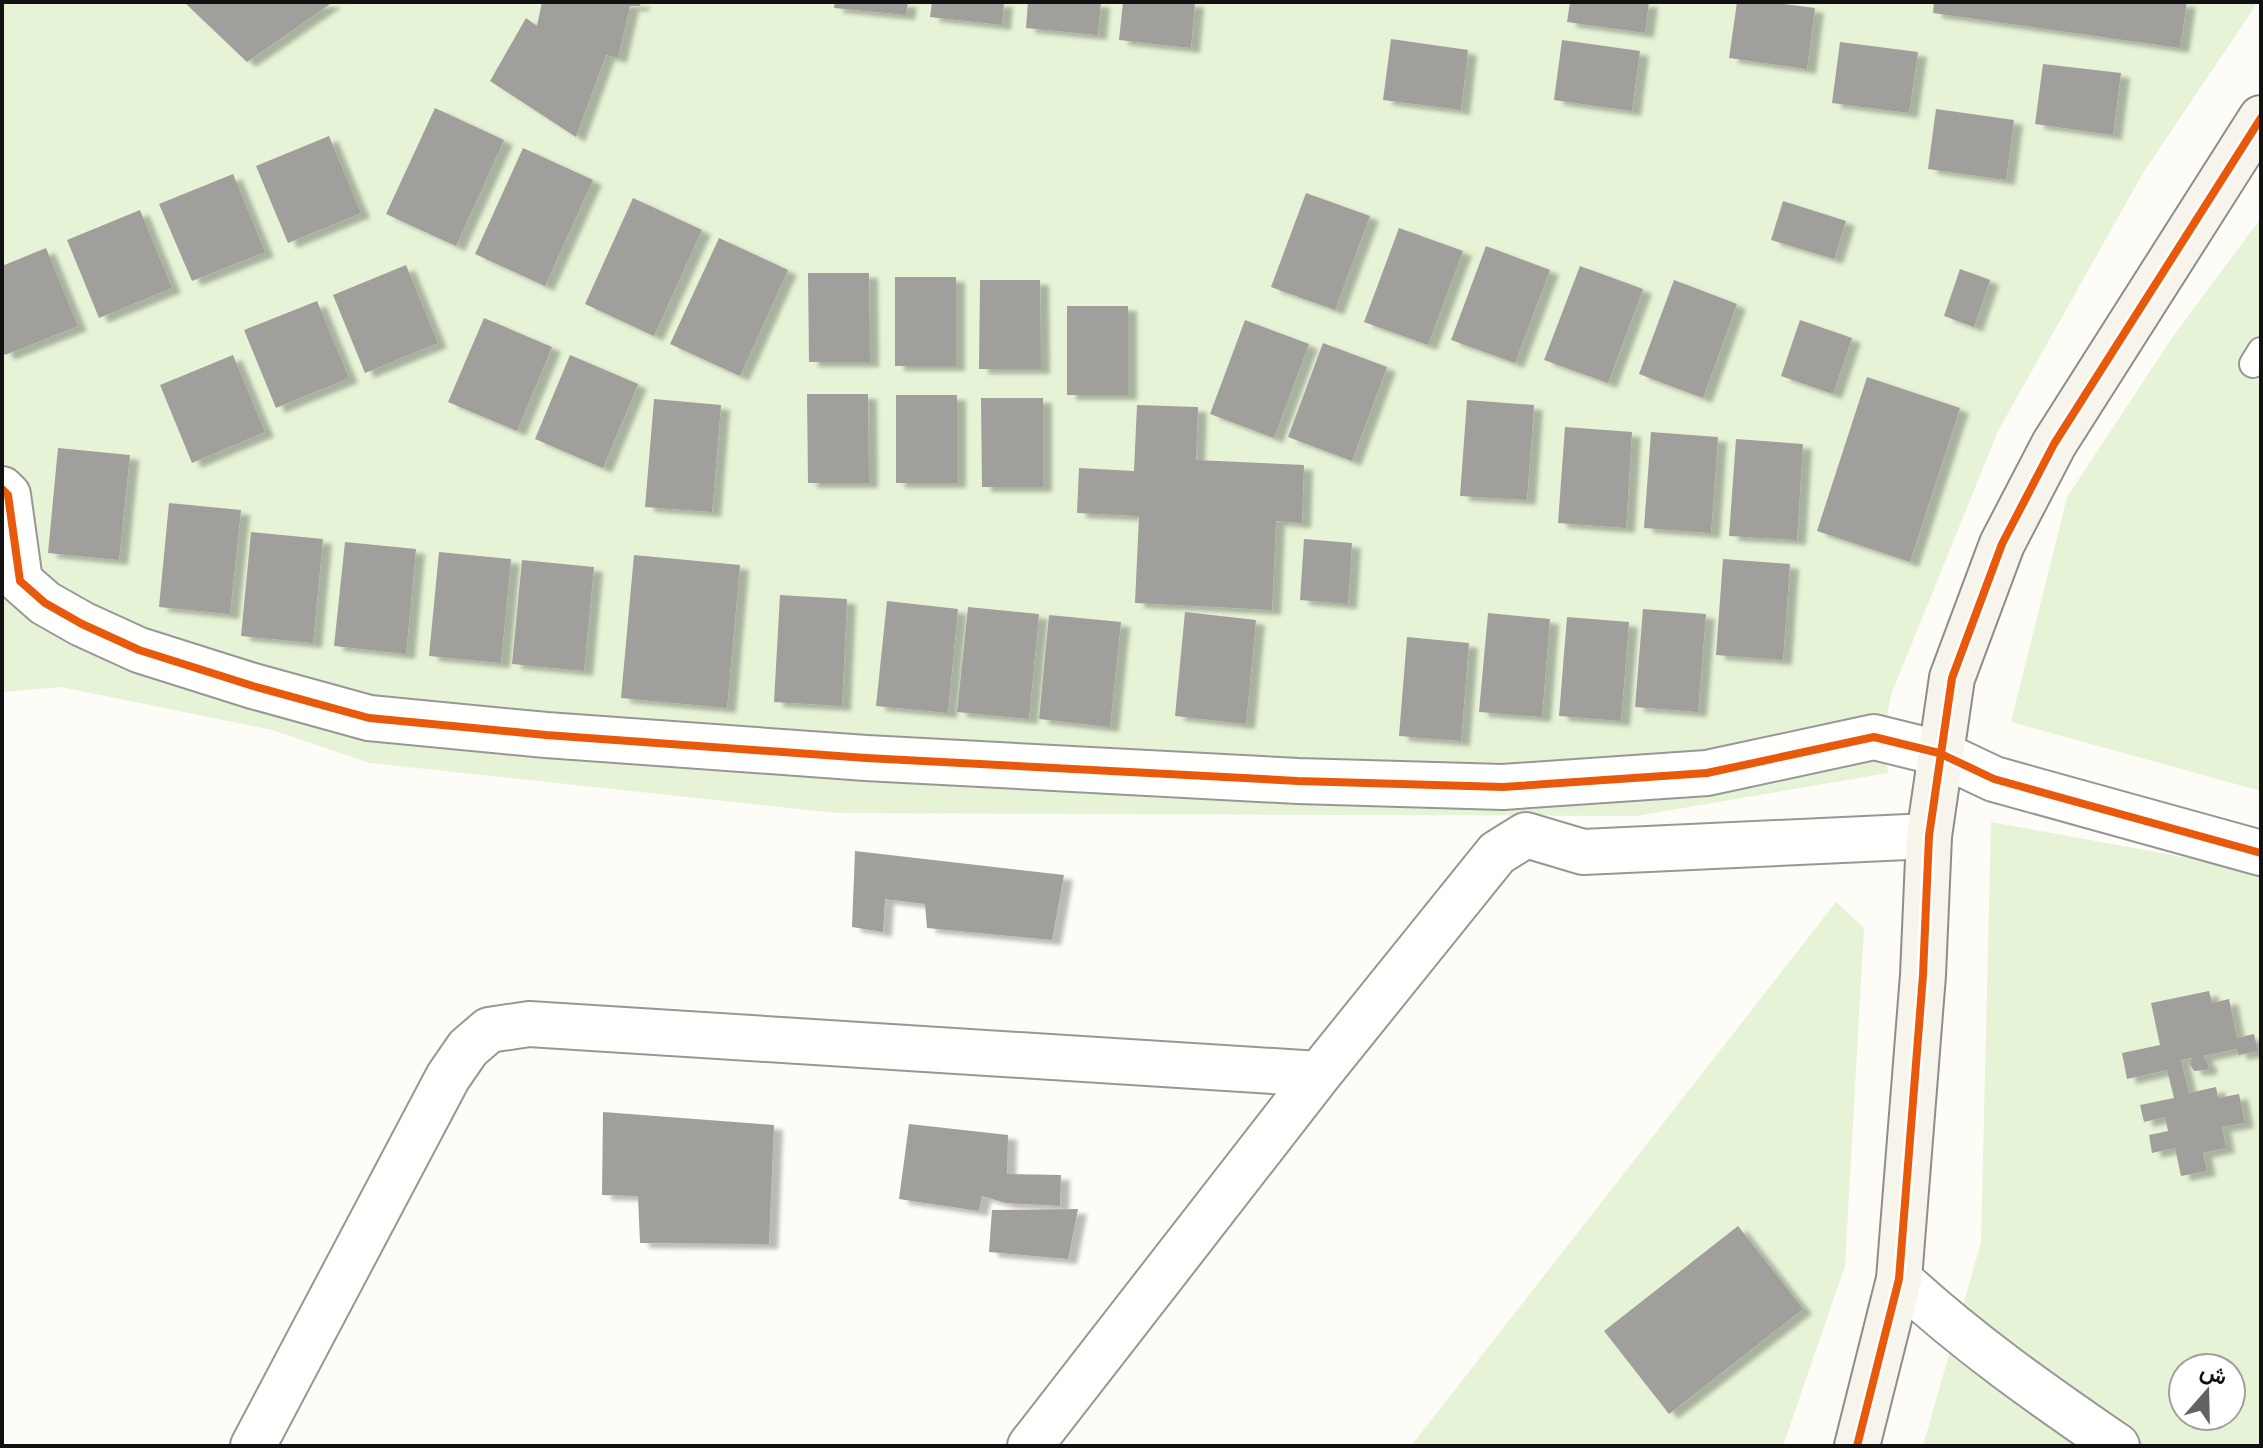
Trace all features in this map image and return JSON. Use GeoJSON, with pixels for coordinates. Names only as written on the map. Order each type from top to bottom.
{"type":"FeatureCollection","features":[{"type":"Feature","properties":{"kind":"street"},"geometry":{"type":"LineString","coordinates":[[1857,1446],[1899,1279],[1923,975],[1929,836],[1952,678],[2002,544],[2054,444],[2261,118]]}},
{"type":"Feature","properties":{"kind":"street"},"geometry":{"type":"LineString","coordinates":[[2,489],[8,495],[20,581],[45,603],[139,650],[369,718],[546,735],[866,758],[1298,781],[1503,787],[1707,773],[1874,737],[1939,753],[1994,779],[2261,853]]}},
{"type":"Feature","properties":{"kind":"street"},"geometry":{"type":"LineString","coordinates":[[1030,1446],[1319,1074],[1497,853],[1526,835],[1583,852],[1929,836]]}},
{"type":"Feature","properties":{"kind":"street"},"geometry":{"type":"LineString","coordinates":[[253,1446],[448,1077],[468,1048],[489,1030],[529,1024],[1319,1074]]}},
{"type":"Feature","properties":{"kind":"street"},"geometry":{"type":"LineString","coordinates":[[1899,1279],[1947,1323],[2117,1446]]}},
{"type":"Feature","properties":{"kind":"green space"},"geometry":{"type":"Polygon","coordinates":[[[2,2],[2258,2],[2143,173],[1998,431],[1891,695],[1883,738],[1888,773],[1636,816],[837,813],[370,763],[272,730],[61,687],[2,692],[2,2]]]}},
{"type":"Feature","properties":{"kind":"green space"},"geometry":{"type":"Polygon","coordinates":[[[2261,218],[2261,791],[2011,722],[2067,497],[2174,335],[2261,218]]]}},
{"type":"Feature","properties":{"kind":"green space"},"geometry":{"type":"Polygon","coordinates":[[[1991,822],[2261,871],[2261,1446],[1923,1446],[1981,1242],[1991,822]]]}},
{"type":"Feature","properties":{"kind":"green space"},"geometry":{"type":"Polygon","coordinates":[[[1836,902],[1864,928],[1845,1266],[1783,1446],[1411,1446],[1836,902]]]}},
{"type":"Feature","properties":{"kind":"building"},"geometry":{"type":"Polygon","coordinates":[[[184,2],[333,2],[247,62],[184,2]]]}},
{"type":"Feature","properties":{"kind":"building"},"geometry":{"type":"Polygon","coordinates":[[[542,2],[641,2],[640,6],[630,6],[618,58],[606,55],[576,137],[490,81],[526,18],[537,26],[542,2]]]}},
{"type":"Feature","properties":{"kind":"building"},"geometry":{"type":"Polygon","coordinates":[[[835,2],[908,2],[906,15],[834,8],[835,2]]]}},
{"type":"Feature","properties":{"kind":"building"},"geometry":{"type":"Polygon","coordinates":[[[932,2],[1004,2],[1002,25],[930,17],[932,2]]]}},
{"type":"Feature","properties":{"kind":"building"},"geometry":{"type":"Polygon","coordinates":[[[1028,2],[1101,2],[1098,35],[1026,28],[1028,2]]]}},
{"type":"Feature","properties":{"kind":"building"},"geometry":{"type":"Polygon","coordinates":[[[1123,2],[1195,2],[1191,48],[1119,40],[1123,2]]]}},
{"type":"Feature","properties":{"kind":"building"},"geometry":{"type":"Polygon","coordinates":[[[1570,2],[1649,2],[1645,33],[1567,22],[1570,2]]]}},
{"type":"Feature","properties":{"kind":"building"},"geometry":{"type":"Polygon","coordinates":[[[1737,2],[1815,8],[1807,69],[1729,58],[1737,2]]]}},
{"type":"Feature","properties":{"kind":"building"},"geometry":{"type":"Polygon","coordinates":[[[1934,2],[2187,2],[2180,48],[1933,13],[1934,2]]]}},
{"type":"Feature","properties":{"kind":"building"},"geometry":{"type":"Polygon","coordinates":[[[1391,39],[1468,50],[1461,110],[1383,100],[1391,39]]]}},
{"type":"Feature","properties":{"kind":"building"},"geometry":{"type":"Polygon","coordinates":[[[1562,40],[1640,51],[1632,111],[1554,100],[1562,40]]]}},
{"type":"Feature","properties":{"kind":"building"},"geometry":{"type":"Polygon","coordinates":[[[1840,42],[1918,52],[1909,113],[1832,103],[1840,42]]]}},
{"type":"Feature","properties":{"kind":"building"},"geometry":{"type":"Polygon","coordinates":[[[2043,64],[2121,73],[2113,135],[2035,124],[2043,64]]]}},
{"type":"Feature","properties":{"kind":"building"},"geometry":{"type":"Polygon","coordinates":[[[435,108],[504,140],[456,246],[386,214],[435,108]]]}},
{"type":"Feature","properties":{"kind":"building"},"geometry":{"type":"Polygon","coordinates":[[[1936,109],[2014,120],[2006,180],[1928,169],[1936,109]]]}},
{"type":"Feature","properties":{"kind":"building"},"geometry":{"type":"Polygon","coordinates":[[[329,136],[361,213],[288,243],[256,166],[329,136]]]}},
{"type":"Feature","properties":{"kind":"building"},"geometry":{"type":"Polygon","coordinates":[[[523,148],[593,180],[545,286],[475,254],[523,148]]]}},
{"type":"Feature","properties":{"kind":"building"},"geometry":{"type":"Polygon","coordinates":[[[233,174],[265,252],[192,281],[159,204],[233,174]]]}},
{"type":"Feature","properties":{"kind":"building"},"geometry":{"type":"Polygon","coordinates":[[[1306,193],[1370,216],[1335,310],[1271,287],[1306,193]]]}},
{"type":"Feature","properties":{"kind":"building"},"geometry":{"type":"Polygon","coordinates":[[[633,198],[702,230],[654,336],[585,304],[633,198]]]}},
{"type":"Feature","properties":{"kind":"building"},"geometry":{"type":"Polygon","coordinates":[[[1783,201],[1846,221],[1834,259],[1771,240],[1783,201]]]}},
{"type":"Feature","properties":{"kind":"building"},"geometry":{"type":"Polygon","coordinates":[[[140,210],[172,288],[99,318],[67,240],[140,210]]]}},
{"type":"Feature","properties":{"kind":"building"},"geometry":{"type":"Polygon","coordinates":[[[1399,228],[1463,251],[1428,345],[1364,322],[1399,228]]]}},
{"type":"Feature","properties":{"kind":"building"},"geometry":{"type":"Polygon","coordinates":[[[719,238],[788,270],[740,376],[670,344],[719,238]]]}},
{"type":"Feature","properties":{"kind":"building"},"geometry":{"type":"Polygon","coordinates":[[[1486,246],[1550,270],[1515,363],[1451,340],[1486,246]]]}},
{"type":"Feature","properties":{"kind":"building"},"geometry":{"type":"Polygon","coordinates":[[[46,248],[78,326],[5,355],[2,348],[2,266],[46,248]]]}},
{"type":"Feature","properties":{"kind":"building"},"geometry":{"type":"Polygon","coordinates":[[[406,265],[438,343],[365,373],[333,295],[406,265]]]}},
{"type":"Feature","properties":{"kind":"building"},"geometry":{"type":"Polygon","coordinates":[[[1580,266],[1643,289],[1608,383],[1544,360],[1580,266]]]}},
{"type":"Feature","properties":{"kind":"building"},"geometry":{"type":"Polygon","coordinates":[[[1960,269],[1990,280],[1974,327],[1944,316],[1960,269]]]}},
{"type":"Feature","properties":{"kind":"building"},"geometry":{"type":"Polygon","coordinates":[[[808,273],[869,273],[870,362],[809,362],[808,273]]]}},
{"type":"Feature","properties":{"kind":"building"},"geometry":{"type":"Polygon","coordinates":[[[895,277],[956,277],[956,366],[895,366],[895,277]]]}},
{"type":"Feature","properties":{"kind":"building"},"geometry":{"type":"Polygon","coordinates":[[[980,280],[1040,280],[1041,369],[979,369],[980,280]]]}},
{"type":"Feature","properties":{"kind":"building"},"geometry":{"type":"Polygon","coordinates":[[[1674,280],[1737,304],[1703,398],[1639,374],[1674,280]]]}},
{"type":"Feature","properties":{"kind":"building"},"geometry":{"type":"Polygon","coordinates":[[[317,301],[349,378],[276,408],[244,330],[317,301]]]}},
{"type":"Feature","properties":{"kind":"building"},"geometry":{"type":"Polygon","coordinates":[[[1067,306],[1128,306],[1128,395],[1067,395],[1067,306]]]}},
{"type":"Feature","properties":{"kind":"building"},"geometry":{"type":"Polygon","coordinates":[[[484,318],[552,347],[517,431],[448,402],[484,318]]]}},
{"type":"Feature","properties":{"kind":"building"},"geometry":{"type":"Polygon","coordinates":[[[1245,320],[1309,344],[1274,438],[1210,414],[1245,320]]]}},
{"type":"Feature","properties":{"kind":"building"},"geometry":{"type":"Polygon","coordinates":[[[1800,320],[1852,338],[1833,394],[1781,376],[1800,320]]]}},
{"type":"Feature","properties":{"kind":"building"},"geometry":{"type":"Polygon","coordinates":[[[1323,343],[1387,367],[1352,461],[1288,437],[1323,343]]]}},
{"type":"Feature","properties":{"kind":"building"},"geometry":{"type":"Polygon","coordinates":[[[233,355],[265,432],[192,463],[160,385],[233,355]]]}},
{"type":"Feature","properties":{"kind":"building"},"geometry":{"type":"Polygon","coordinates":[[[570,355],[638,384],[603,468],[535,439],[570,355]]]}},
{"type":"Feature","properties":{"kind":"building"},"geometry":{"type":"Polygon","coordinates":[[[1867,377],[1960,408],[1910,562],[1817,531],[1867,377]]]}},
{"type":"Feature","properties":{"kind":"building"},"geometry":{"type":"Polygon","coordinates":[[[807,394],[868,394],[869,483],[808,483],[807,394]]]}},
{"type":"Feature","properties":{"kind":"building"},"geometry":{"type":"Polygon","coordinates":[[[896,395],[957,395],[957,483],[896,483],[896,395]]]}},
{"type":"Feature","properties":{"kind":"building"},"geometry":{"type":"Polygon","coordinates":[[[981,398],[1043,398],[1043,487],[982,487],[981,398]]]}},
{"type":"Feature","properties":{"kind":"building"},"geometry":{"type":"Polygon","coordinates":[[[654,399],[721,405],[712,512],[645,507],[654,399]]]}},
{"type":"Feature","properties":{"kind":"building"},"geometry":{"type":"Polygon","coordinates":[[[1467,400],[1534,405],[1527,500],[1460,496],[1467,400]]]}},
{"type":"Feature","properties":{"kind":"building"},"geometry":{"type":"Polygon","coordinates":[[[1137,405],[1198,407],[1196,460],[1304,465],[1302,523],[1276,521],[1272,610],[1135,603],[1139,516],[1077,513],[1079,468],[1134,471],[1137,405]]]}},
{"type":"Feature","properties":{"kind":"building"},"geometry":{"type":"Polygon","coordinates":[[[1565,427],[1632,432],[1626,528],[1558,523],[1565,427]]]}},
{"type":"Feature","properties":{"kind":"building"},"geometry":{"type":"Polygon","coordinates":[[[1651,432],[1718,437],[1711,533],[1644,528],[1651,432]]]}},
{"type":"Feature","properties":{"kind":"building"},"geometry":{"type":"Polygon","coordinates":[[[1736,439],[1803,444],[1797,540],[1729,536],[1736,439]]]}},
{"type":"Feature","properties":{"kind":"building"},"geometry":{"type":"Polygon","coordinates":[[[58,448],[130,455],[119,560],[48,553],[58,448]]]}},
{"type":"Feature","properties":{"kind":"building"},"geometry":{"type":"Polygon","coordinates":[[[169,503],[241,510],[230,614],[159,607],[169,503]]]}},
{"type":"Feature","properties":{"kind":"building"},"geometry":{"type":"Polygon","coordinates":[[[251,532],[323,539],[313,643],[241,636],[251,532]]]}},
{"type":"Feature","properties":{"kind":"building"},"geometry":{"type":"Polygon","coordinates":[[[1304,539],[1352,543],[1348,604],[1300,600],[1304,539]]]}},
{"type":"Feature","properties":{"kind":"building"},"geometry":{"type":"Polygon","coordinates":[[[345,542],[416,549],[406,654],[334,646],[345,542]]]}},
{"type":"Feature","properties":{"kind":"building"},"geometry":{"type":"Polygon","coordinates":[[[439,552],[511,559],[501,663],[429,656],[439,552]]]}},
{"type":"Feature","properties":{"kind":"building"},"geometry":{"type":"Polygon","coordinates":[[[634,555],[740,565],[727,708],[621,698],[634,555]]]}},
{"type":"Feature","properties":{"kind":"building"},"geometry":{"type":"Polygon","coordinates":[[[1723,559],[1790,564],[1783,660],[1716,655],[1723,559]]]}},
{"type":"Feature","properties":{"kind":"building"},"geometry":{"type":"Polygon","coordinates":[[[522,560],[594,567],[584,671],[512,664],[522,560]]]}},
{"type":"Feature","properties":{"kind":"building"},"geometry":{"type":"Polygon","coordinates":[[[780,595],[847,599],[842,706],[774,702],[780,595]]]}},
{"type":"Feature","properties":{"kind":"building"},"geometry":{"type":"Polygon","coordinates":[[[887,601],[958,609],[948,713],[876,706],[887,601]]]}},
{"type":"Feature","properties":{"kind":"building"},"geometry":{"type":"Polygon","coordinates":[[[968,607],[1039,614],[1029,719],[957,712],[968,607]]]}},
{"type":"Feature","properties":{"kind":"building"},"geometry":{"type":"Polygon","coordinates":[[[1643,609],[1706,614],[1698,712],[1635,707],[1643,609]]]}},
{"type":"Feature","properties":{"kind":"building"},"geometry":{"type":"Polygon","coordinates":[[[1185,612],[1256,620],[1246,724],[1175,716],[1185,612]]]}},
{"type":"Feature","properties":{"kind":"building"},"geometry":{"type":"Polygon","coordinates":[[[1488,613],[1550,619],[1542,717],[1479,712],[1488,613]]]}},
{"type":"Feature","properties":{"kind":"building"},"geometry":{"type":"Polygon","coordinates":[[[1049,615],[1121,622],[1110,727],[1039,719],[1049,615]]]}},
{"type":"Feature","properties":{"kind":"building"},"geometry":{"type":"Polygon","coordinates":[[[1567,617],[1629,622],[1621,721],[1559,716],[1567,617]]]}},
{"type":"Feature","properties":{"kind":"building"},"geometry":{"type":"Polygon","coordinates":[[[1407,637],[1469,643],[1461,741],[1399,736],[1407,637]]]}},
{"type":"Feature","properties":{"kind":"building"},"geometry":{"type":"Polygon","coordinates":[[[855,851],[1064,875],[1052,940],[927,928],[925,904],[885,899],[883,932],[852,927],[855,851]]]}},
{"type":"Feature","properties":{"kind":"building"},"geometry":{"type":"Polygon","coordinates":[[[2209,991],[2212,1003],[2229,999],[2237,1038],[2254,1034],[2258,1051],[2238,1055],[2237,1049],[2203,1056],[2209,1066],[2207,1070],[2194,1071],[2190,1064],[2192,1058],[2181,1060],[2189,1093],[2216,1087],[2218,1098],[2239,1094],[2245,1123],[2222,1127],[2226,1148],[2203,1153],[2207,1171],[2181,1176],[2175,1148],[2152,1153],[2149,1135],[2168,1131],[2165,1117],[2144,1122],[2140,1105],[2174,1098],[2167,1070],[2127,1079],[2122,1053],[2160,1045],[2151,1003],[2209,991]]]}},
{"type":"Feature","properties":{"kind":"building"},"geometry":{"type":"Polygon","coordinates":[[[603,1112],[774,1125],[769,1244],[640,1243],[638,1196],[602,1195],[603,1112]]]}},
{"type":"Feature","properties":{"kind":"building"},"geometry":{"type":"Polygon","coordinates":[[[909,1124],[1008,1135],[1007,1174],[1061,1175],[1060,1206],[1006,1203],[982,1196],[979,1211],[899,1199],[909,1124]]]}},
{"type":"Feature","properties":{"kind":"building"},"geometry":{"type":"Polygon","coordinates":[[[1078,1209],[1068,1259],[989,1252],[992,1210],[1078,1209]]]}},
{"type":"Feature","properties":{"kind":"building"},"geometry":{"type":"Polygon","coordinates":[[[1738,1226],[1803,1309],[1669,1414],[1604,1331],[1738,1226]]]}},
{"type":"Feature","properties":{"kind":"cycle path"},"geometry":{"type":"LineString","coordinates":[[1857,1446],[1899,1279],[1923,975],[1929,836],[1952,678],[2002,544],[2054,444],[2261,118]]}},
{"type":"Feature","properties":{"kind":"cycle path"},"geometry":{"type":"LineString","coordinates":[[2,489],[8,495],[20,581],[45,603],[139,650],[369,718],[546,735],[866,758],[1298,781],[1503,787],[1707,773],[1874,737],[1939,753],[1994,779],[2261,853]]}}]}
